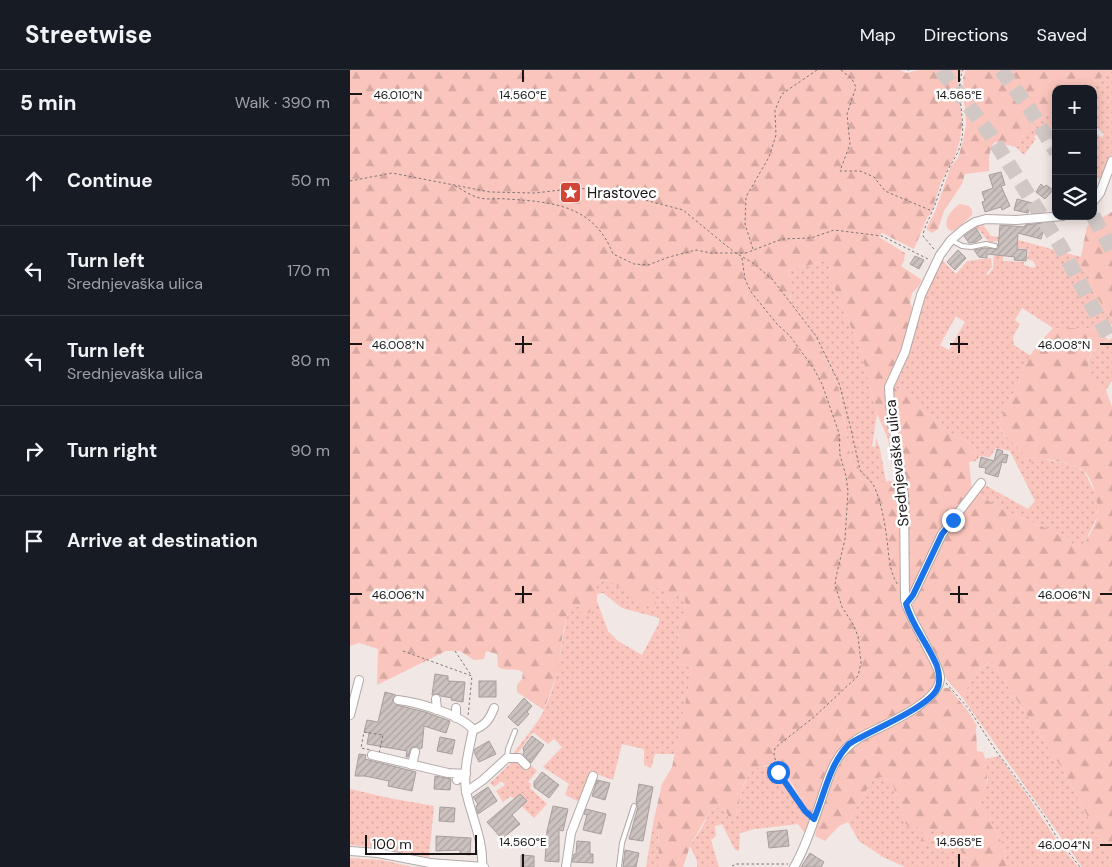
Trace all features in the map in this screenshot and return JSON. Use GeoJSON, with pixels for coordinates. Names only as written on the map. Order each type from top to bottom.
{"type":"FeatureCollection","features":[{"type":"Feature","properties":{"kind":"street"},"geometry":{"type":"LineString","coordinates":[[1097,197],[1112,161]]}},
{"type":"Feature","properties":{"kind":"street","name":"Srednjevaška ulica"},"geometry":{"type":"LineString","coordinates":[[940,678],[937,666],[910,616],[904,595],[904,495],[889,387],[905,352],[921,294],[936,262],[951,240],[964,229],[986,219],[1016,220],[1052,217]]}},
{"type":"Feature","properties":{"kind":"street"},"geometry":{"type":"LineString","coordinates":[[906,604],[913,595],[942,534],[981,483]]}},
{"type":"Feature","properties":{"kind":"street"},"geometry":{"type":"LineString","coordinates":[[795,865],[814,819],[832,766],[840,753],[849,744],[924,702],[937,689],[940,678]]}},
{"type":"Feature","properties":{"kind":"street"},"geometry":{"type":"LineString","coordinates":[[350,715],[359,680]]}},
{"type":"Feature","properties":{"kind":"street"},"geometry":{"type":"LineString","coordinates":[[436,699],[438,710]]}},
{"type":"Feature","properties":{"kind":"street"},"geometry":{"type":"LineString","coordinates":[[398,700],[438,710],[472,727],[482,727],[488,721],[494,708]]}},
{"type":"Feature","properties":{"kind":"street"},"geometry":{"type":"LineString","coordinates":[[456,708],[456,718]]}},
{"type":"Feature","properties":{"kind":"street"},"geometry":{"type":"LineString","coordinates":[[350,851],[378,853],[430,863],[483,867],[483,854],[466,792],[466,774],[472,727]]}},
{"type":"Feature","properties":{"kind":"street"},"geometry":{"type":"LineString","coordinates":[[412,765],[415,752]]}},
{"type":"Feature","properties":{"kind":"street"},"geometry":{"type":"LineString","coordinates":[[372,756],[448,773],[466,774]]}},
{"type":"Feature","properties":{"kind":"street"},"geometry":{"type":"LineString","coordinates":[[466,792],[483,780],[507,758],[519,758],[526,765]]}},
{"type":"Feature","properties":{"kind":"street"},"geometry":{"type":"LineString","coordinates":[[457,780],[466,774]]}},
{"type":"Feature","properties":{"kind":"street"},"geometry":{"type":"LineString","coordinates":[[566,867],[571,833],[593,776]]}},
{"type":"Feature","properties":{"kind":"lane"},"geometry":{"type":"LineString","coordinates":[[951,240],[962,246],[971,247],[986,244],[995,246]]}},
{"type":"Feature","properties":{"kind":"lane"},"geometry":{"type":"LineString","coordinates":[[507,758],[508,749],[515,731]]}},
{"type":"Feature","properties":{"kind":"lane"},"geometry":{"type":"LineString","coordinates":[[619,867],[622,843],[634,806]]}},
{"type":"Feature","properties":{"kind":"path"},"geometry":{"type":"LineString","coordinates":[[753,250],[746,224],[746,197],[769,157],[776,135],[776,110],[782,94],[817,70]]}},
{"type":"Feature","properties":{"kind":"path"},"geometry":{"type":"LineString","coordinates":[[841,70],[852,79],[856,87],[847,114],[850,144],[840,171],[860,171],[874,177],[885,191],[932,212]]}},
{"type":"Feature","properties":{"kind":"path"},"geometry":{"type":"LineString","coordinates":[[940,255],[923,236],[924,227],[961,142],[964,124],[960,77],[963,70]]}},
{"type":"Feature","properties":{"kind":"path"},"geometry":{"type":"LineString","coordinates":[[350,181],[392,174],[490,192],[535,194],[578,188],[618,193],[683,210],[734,252],[753,263],[773,280],[816,336],[826,354],[841,390],[860,470],[870,478],[876,489],[886,531],[890,567],[894,580],[904,595]]}},
{"type":"Feature","properties":{"kind":"path"},"geometry":{"type":"LineString","coordinates":[[454,185],[481,199],[542,202],[566,207],[583,215],[596,225],[606,238],[613,254],[634,264],[648,265],[696,250],[711,253],[746,253],[782,240],[811,238],[834,230],[882,236],[936,262]]}},
{"type":"Feature","properties":{"kind":"path"},"geometry":{"type":"LineString","coordinates":[[742,257],[745,279],[751,292],[777,324],[790,336],[814,368],[822,384],[839,433],[840,455],[848,491],[845,539],[835,585],[842,607],[858,636],[861,663],[858,676],[814,717],[775,748],[774,754],[778,772],[805,811],[814,819]]}},
{"type":"Feature","properties":{"kind":"path"},"geometry":{"type":"LineString","coordinates":[[403,651],[472,676]]}},
{"type":"Feature","properties":{"kind":"path"},"geometry":{"type":"LineString","coordinates":[[455,651],[472,676],[468,715],[472,727]]}},
{"type":"Feature","properties":{"kind":"path"},"geometry":{"type":"LineString","coordinates":[[940,678],[969,709],[996,751],[1080,867]]}},
{"type":"Feature","properties":{"kind":"path"},"geometry":{"type":"LineString","coordinates":[[364,732],[383,735],[379,754],[372,752],[372,756],[370,757],[371,750],[361,748],[364,732]]}},
{"type":"Feature","properties":{"kind":"path"},"geometry":{"type":"LineString","coordinates":[[732,866],[736,864],[795,865]]}},
{"type":"Feature","properties":{"kind":"green space"},"geometry":{"type":"Polygon","coordinates":[[[350,70],[900,70],[906,73],[919,70],[962,70],[958,77],[962,125],[960,140],[955,156],[941,182],[932,211],[927,218],[914,249],[882,233],[879,237],[905,253],[901,266],[922,280],[911,296],[910,303],[913,310],[907,338],[890,378],[890,425],[882,425],[877,414],[861,351],[829,275],[830,262],[827,260],[789,270],[793,286],[790,295],[791,301],[803,316],[829,365],[840,393],[850,456],[860,478],[874,483],[899,480],[902,583],[935,673],[935,682],[926,700],[846,745],[808,832],[804,832],[798,824],[803,804],[791,782],[778,768],[765,766],[751,770],[744,783],[735,820],[730,821],[726,810],[720,807],[711,809],[690,846],[683,867],[662,867],[659,862],[658,821],[654,819],[662,784],[672,767],[692,670],[690,666],[682,664],[678,642],[678,634],[685,611],[685,601],[680,593],[674,596],[673,606],[669,607],[665,589],[660,587],[654,589],[652,593],[656,603],[646,605],[635,600],[610,582],[605,580],[597,584],[597,601],[589,613],[582,614],[580,607],[574,606],[569,609],[563,632],[558,671],[544,710],[517,692],[517,685],[522,679],[523,672],[498,667],[497,654],[486,651],[484,659],[474,660],[460,651],[446,651],[377,685],[378,649],[359,643],[350,646],[350,70]]]}},
{"type":"Feature","properties":{"kind":"green space"},"geometry":{"type":"Polygon","coordinates":[[[966,70],[1112,70],[1092,85],[1052,85],[1052,110],[1030,125],[1016,147],[995,142],[990,152],[989,171],[965,174],[962,184],[944,211],[938,229],[932,233],[926,229],[935,212],[951,166],[958,158],[963,141],[966,125],[963,78],[966,70]]]}},
{"type":"Feature","properties":{"kind":"green space"},"geometry":{"type":"Polygon","coordinates":[[[1112,70],[1112,154],[1102,181],[1097,177],[1097,134],[1102,138],[1104,134],[1097,128],[1097,85],[1092,85],[1112,70]]]}},
{"type":"Feature","properties":{"kind":"green space"},"geometry":{"type":"Polygon","coordinates":[[[1052,110],[1052,140],[1041,130],[1034,137],[1036,139],[1024,155],[1016,147],[1027,129],[1052,110]]]}},
{"type":"Feature","properties":{"kind":"green space"},"geometry":{"type":"Polygon","coordinates":[[[960,204],[969,206],[972,210],[972,215],[956,230],[951,231],[946,225],[948,218],[952,211],[960,204]]]}},
{"type":"Feature","properties":{"kind":"green space"},"geometry":{"type":"Polygon","coordinates":[[[1112,212],[1112,319],[1092,290],[1091,277],[1081,265],[1081,257],[1087,226],[1112,212]]]}},
{"type":"Feature","properties":{"kind":"green space"},"geometry":{"type":"Polygon","coordinates":[[[982,223],[991,236],[1022,241],[1081,257],[1081,265],[1091,277],[1092,290],[1112,319],[1112,324],[1101,331],[1085,328],[1053,328],[1022,308],[1015,320],[1020,324],[1013,337],[1014,345],[1031,356],[1026,361],[1017,387],[999,424],[1002,432],[1025,455],[1072,465],[1084,471],[1098,499],[1097,517],[1083,546],[1074,547],[1069,538],[999,508],[977,493],[985,485],[1028,509],[1035,501],[1010,451],[996,448],[990,457],[980,456],[976,461],[975,448],[971,443],[949,432],[939,420],[921,410],[913,397],[892,387],[919,306],[940,258],[956,274],[967,261],[991,258],[992,267],[986,274],[988,275],[993,269],[994,254],[1003,256],[1003,261],[1024,262],[1024,265],[1034,268],[1036,266],[1033,261],[1027,259],[1029,250],[1018,248],[1018,243],[994,241],[991,244],[976,227],[977,224],[982,223]],[[956,316],[940,345],[949,350],[965,322],[956,316]]]}},
{"type":"Feature","properties":{"kind":"green space"},"geometry":{"type":"Polygon","coordinates":[[[827,260],[830,262],[829,275],[861,351],[877,414],[872,446],[875,447],[876,438],[886,482],[874,483],[860,478],[850,456],[840,393],[829,365],[803,316],[791,302],[789,270],[827,260]]]}},
{"type":"Feature","properties":{"kind":"green space"},"geometry":{"type":"Polygon","coordinates":[[[1053,328],[1085,328],[1101,331],[1108,340],[1090,355],[1088,364],[1095,384],[1106,390],[1112,407],[1112,861],[1095,834],[1060,765],[991,661],[977,671],[962,697],[947,680],[910,610],[939,545],[951,526],[977,493],[999,508],[1069,538],[1074,547],[1083,546],[1093,528],[1098,512],[1093,485],[1087,474],[1078,467],[1053,460],[1027,461],[1021,451],[1005,435],[999,424],[1017,387],[1026,361],[1053,328]]]}},
{"type":"Feature","properties":{"kind":"green space"},"geometry":{"type":"Polygon","coordinates":[[[1112,338],[1112,381],[1106,390],[1095,384],[1088,364],[1095,350],[1112,338]]]}},
{"type":"Feature","properties":{"kind":"green space"},"geometry":{"type":"Polygon","coordinates":[[[892,387],[913,397],[921,410],[939,420],[949,432],[971,443],[975,448],[976,461],[969,462],[972,492],[948,523],[918,583],[907,596],[907,511],[895,428],[892,387]]]}},
{"type":"Feature","properties":{"kind":"green space"},"geometry":{"type":"Polygon","coordinates":[[[882,425],[890,425],[896,467],[892,466],[888,439],[882,425]]]}},
{"type":"Feature","properties":{"kind":"green space"},"geometry":{"type":"Polygon","coordinates":[[[605,580],[616,584],[630,595],[652,593],[654,589],[660,587],[665,589],[669,607],[674,596],[680,593],[685,601],[685,611],[679,631],[679,648],[682,664],[690,666],[692,670],[675,754],[655,754],[651,768],[644,765],[644,749],[622,744],[613,780],[591,772],[580,802],[565,795],[569,784],[543,767],[562,747],[554,739],[548,744],[533,732],[515,757],[513,754],[537,722],[549,698],[557,674],[569,609],[574,606],[580,607],[583,614],[597,601],[608,631],[618,641],[642,655],[659,623],[659,618],[622,608],[603,593],[597,594],[597,584],[605,580]]]}},
{"type":"Feature","properties":{"kind":"green space"},"geometry":{"type":"Polygon","coordinates":[[[991,661],[1060,765],[1095,834],[1112,861],[1112,867],[1082,867],[962,697],[977,671],[991,661]]]}},
{"type":"Feature","properties":{"kind":"green space"},"geometry":{"type":"Polygon","coordinates":[[[944,688],[949,688],[968,711],[977,726],[977,751],[983,752],[987,766],[985,789],[980,802],[1001,841],[1006,858],[1006,866],[970,867],[959,847],[949,835],[936,829],[929,830],[929,844],[924,850],[919,847],[923,833],[917,827],[909,827],[904,822],[891,780],[881,777],[873,779],[848,822],[839,826],[825,841],[815,836],[818,820],[836,765],[853,744],[933,700],[944,688]]]}},
{"type":"Feature","properties":{"kind":"green space"},"geometry":{"type":"Polygon","coordinates":[[[999,756],[1056,839],[1078,867],[1003,867],[1006,865],[1004,849],[980,802],[988,779],[985,759],[999,756]]]}},
{"type":"Feature","properties":{"kind":"green space"},"geometry":{"type":"Polygon","coordinates":[[[512,762],[516,762],[527,770],[531,765],[537,771],[528,782],[531,784],[530,788],[547,804],[534,818],[511,796],[503,802],[496,791],[505,785],[502,781],[494,787],[490,783],[512,762]]]}},
{"type":"Feature","properties":{"kind":"green space"},"geometry":{"type":"Polygon","coordinates":[[[774,766],[783,771],[803,804],[798,824],[755,829],[740,833],[739,851],[735,850],[722,824],[715,826],[716,836],[711,840],[719,867],[697,867],[697,861],[690,846],[702,828],[711,809],[720,807],[726,810],[730,821],[735,820],[744,784],[751,770],[774,766]]]}},
{"type":"Feature","properties":{"kind":"green space"},"geometry":{"type":"Polygon","coordinates":[[[881,777],[891,780],[904,822],[909,827],[917,827],[923,833],[921,842],[928,837],[929,830],[943,831],[959,847],[970,867],[905,867],[883,857],[859,841],[848,822],[873,779],[881,777]]]}},
{"type":"Feature","properties":{"kind":"green space"},"geometry":{"type":"Polygon","coordinates":[[[350,789],[434,806],[429,857],[375,847],[350,845],[350,789]]]}},
{"type":"Feature","properties":{"kind":"green space"},"geometry":{"type":"Polygon","coordinates":[[[654,819],[658,820],[659,862],[662,867],[646,867],[654,819]]]}},
{"type":"Feature","properties":{"kind":"green space"},"geometry":{"type":"Polygon","coordinates":[[[350,858],[382,860],[413,867],[350,867],[350,858]]]}},
{"type":"Feature","properties":{"kind":"building"},"geometry":{"type":"Polygon","coordinates":[[[1001,172],[1005,185],[1001,186],[1010,206],[1002,210],[1001,207],[985,212],[982,202],[985,201],[982,192],[993,188],[989,175],[1001,172]]]}},
{"type":"Feature","properties":{"kind":"building"},"geometry":{"type":"Polygon","coordinates":[[[1041,184],[1052,189],[1045,199],[1036,192],[1041,184]]]}},
{"type":"Feature","properties":{"kind":"building"},"geometry":{"type":"Polygon","coordinates":[[[1017,199],[1032,203],[1028,213],[1014,210],[1017,199]]]}},
{"type":"Feature","properties":{"kind":"building"},"geometry":{"type":"Polygon","coordinates":[[[1045,224],[1041,239],[1018,233],[1017,249],[1027,250],[1026,261],[1014,260],[1015,257],[987,254],[987,258],[979,257],[974,250],[985,248],[998,249],[1000,225],[1025,227],[1025,225],[1045,224]]]}},
{"type":"Feature","properties":{"kind":"building"},"geometry":{"type":"Polygon","coordinates":[[[976,228],[982,238],[976,242],[969,243],[964,236],[976,228]]]}},
{"type":"Feature","properties":{"kind":"building"},"geometry":{"type":"Polygon","coordinates":[[[958,250],[966,258],[955,270],[947,262],[958,250]]]}},
{"type":"Feature","properties":{"kind":"building"},"geometry":{"type":"Polygon","coordinates":[[[915,256],[924,260],[919,269],[910,264],[915,256]]]}},
{"type":"Feature","properties":{"kind":"building"},"geometry":{"type":"Polygon","coordinates":[[[997,449],[1003,451],[1002,454],[1008,455],[1006,463],[1002,462],[998,477],[985,473],[986,468],[979,467],[981,457],[994,461],[997,449]]]}},
{"type":"Feature","properties":{"kind":"building"},"geometry":{"type":"Polygon","coordinates":[[[435,674],[448,676],[448,681],[465,682],[463,702],[451,700],[452,698],[438,694],[432,695],[435,674]]]}},
{"type":"Feature","properties":{"kind":"building"},"geometry":{"type":"Polygon","coordinates":[[[479,681],[496,681],[496,697],[479,697],[479,681]]]}},
{"type":"Feature","properties":{"kind":"building"},"geometry":{"type":"Polygon","coordinates":[[[385,692],[396,695],[392,700],[397,705],[450,721],[446,733],[424,726],[422,748],[420,749],[416,746],[411,748],[408,757],[406,757],[407,751],[367,744],[369,733],[364,732],[367,720],[378,722],[385,692]]]}},
{"type":"Feature","properties":{"kind":"building"},"geometry":{"type":"Polygon","coordinates":[[[524,698],[532,706],[527,712],[529,714],[518,726],[508,717],[524,698]]]}},
{"type":"Feature","properties":{"kind":"building"},"geometry":{"type":"Polygon","coordinates":[[[532,736],[544,745],[531,763],[523,754],[523,748],[532,736]]]}},
{"type":"Feature","properties":{"kind":"building"},"geometry":{"type":"Polygon","coordinates":[[[440,737],[455,740],[452,754],[437,751],[440,737]]]}},
{"type":"Feature","properties":{"kind":"building"},"geometry":{"type":"Polygon","coordinates":[[[489,741],[496,754],[479,762],[474,752],[475,749],[489,741]]]}},
{"type":"Feature","properties":{"kind":"building"},"geometry":{"type":"Polygon","coordinates":[[[359,754],[366,755],[365,759],[416,772],[412,791],[388,786],[389,781],[355,776],[359,754]]]}},
{"type":"Feature","properties":{"kind":"building"},"geometry":{"type":"Polygon","coordinates":[[[542,772],[559,785],[549,798],[534,787],[534,782],[542,772]]]}},
{"type":"Feature","properties":{"kind":"building"},"geometry":{"type":"Polygon","coordinates":[[[435,776],[451,779],[450,790],[434,789],[435,776]]]}},
{"type":"Feature","properties":{"kind":"building"},"geometry":{"type":"Polygon","coordinates":[[[597,780],[610,783],[605,800],[592,796],[597,780]]]}},
{"type":"Feature","properties":{"kind":"building"},"geometry":{"type":"Polygon","coordinates":[[[639,784],[653,787],[643,841],[629,839],[638,807],[636,803],[639,784]]]}},
{"type":"Feature","properties":{"kind":"building"},"geometry":{"type":"Polygon","coordinates":[[[488,787],[497,801],[478,814],[476,806],[478,804],[473,797],[488,787]]]}},
{"type":"Feature","properties":{"kind":"building"},"geometry":{"type":"Polygon","coordinates":[[[520,794],[527,801],[512,815],[520,824],[502,839],[487,822],[520,794]]]}},
{"type":"Feature","properties":{"kind":"building"},"geometry":{"type":"Polygon","coordinates":[[[553,806],[568,809],[563,831],[559,830],[559,862],[545,861],[547,831],[553,806]]]}},
{"type":"Feature","properties":{"kind":"building"},"geometry":{"type":"Polygon","coordinates":[[[440,807],[455,808],[454,822],[439,821],[440,807]]]}},
{"type":"Feature","properties":{"kind":"building"},"geometry":{"type":"Polygon","coordinates":[[[586,809],[606,814],[601,834],[583,830],[587,815],[584,814],[586,809]]]}},
{"type":"Feature","properties":{"kind":"building"},"geometry":{"type":"Polygon","coordinates":[[[787,830],[789,846],[769,848],[767,832],[787,830]]]}},
{"type":"Feature","properties":{"kind":"building"},"geometry":{"type":"Polygon","coordinates":[[[436,836],[471,838],[470,855],[460,854],[460,850],[436,851],[436,836]]]}},
{"type":"Feature","properties":{"kind":"building"},"geometry":{"type":"Polygon","coordinates":[[[577,841],[590,842],[590,854],[593,854],[593,863],[572,862],[574,854],[576,854],[577,841]]]}},
{"type":"Feature","properties":{"kind":"building"},"geometry":{"type":"Polygon","coordinates":[[[625,850],[639,853],[636,867],[623,867],[625,850]]]}},
{"type":"Feature","properties":{"kind":"building"},"geometry":{"type":"Polygon","coordinates":[[[810,853],[824,862],[821,867],[801,867],[810,853]]]}},
{"type":"Feature","properties":{"kind":"building"},"geometry":{"type":"Polygon","coordinates":[[[521,855],[534,856],[534,867],[521,867],[521,855]]]}},
{"type":"Feature","properties":{"kind":"tunnel"},"geometry":{"type":"LineString","coordinates":[[941,70],[990,134],[1061,247],[1112,343]]}},
{"type":"Feature","properties":{"kind":"tunnel"},"geometry":{"type":"LineString","coordinates":[[1001,70],[1031,111],[1052,145]]}},
{"type":"Feature","properties":{"kind":"tunnel"},"geometry":{"type":"LineString","coordinates":[[1095,220],[1112,250]]}},
{"type":"Feature","properties":{"kind":"place","name":"Hrastovec"},"geometry":{"type":"Point","coordinates":[571,193]}},
{"type":"Feature","properties":{"kind":"route"},"geometry":{"type":"LineString","coordinates":[[778,772],[805,811],[814,819],[832,766],[840,753],[849,744],[924,702],[937,689],[940,678],[937,666],[910,616],[906,604],[913,595],[942,534],[953,520]]}}]}
